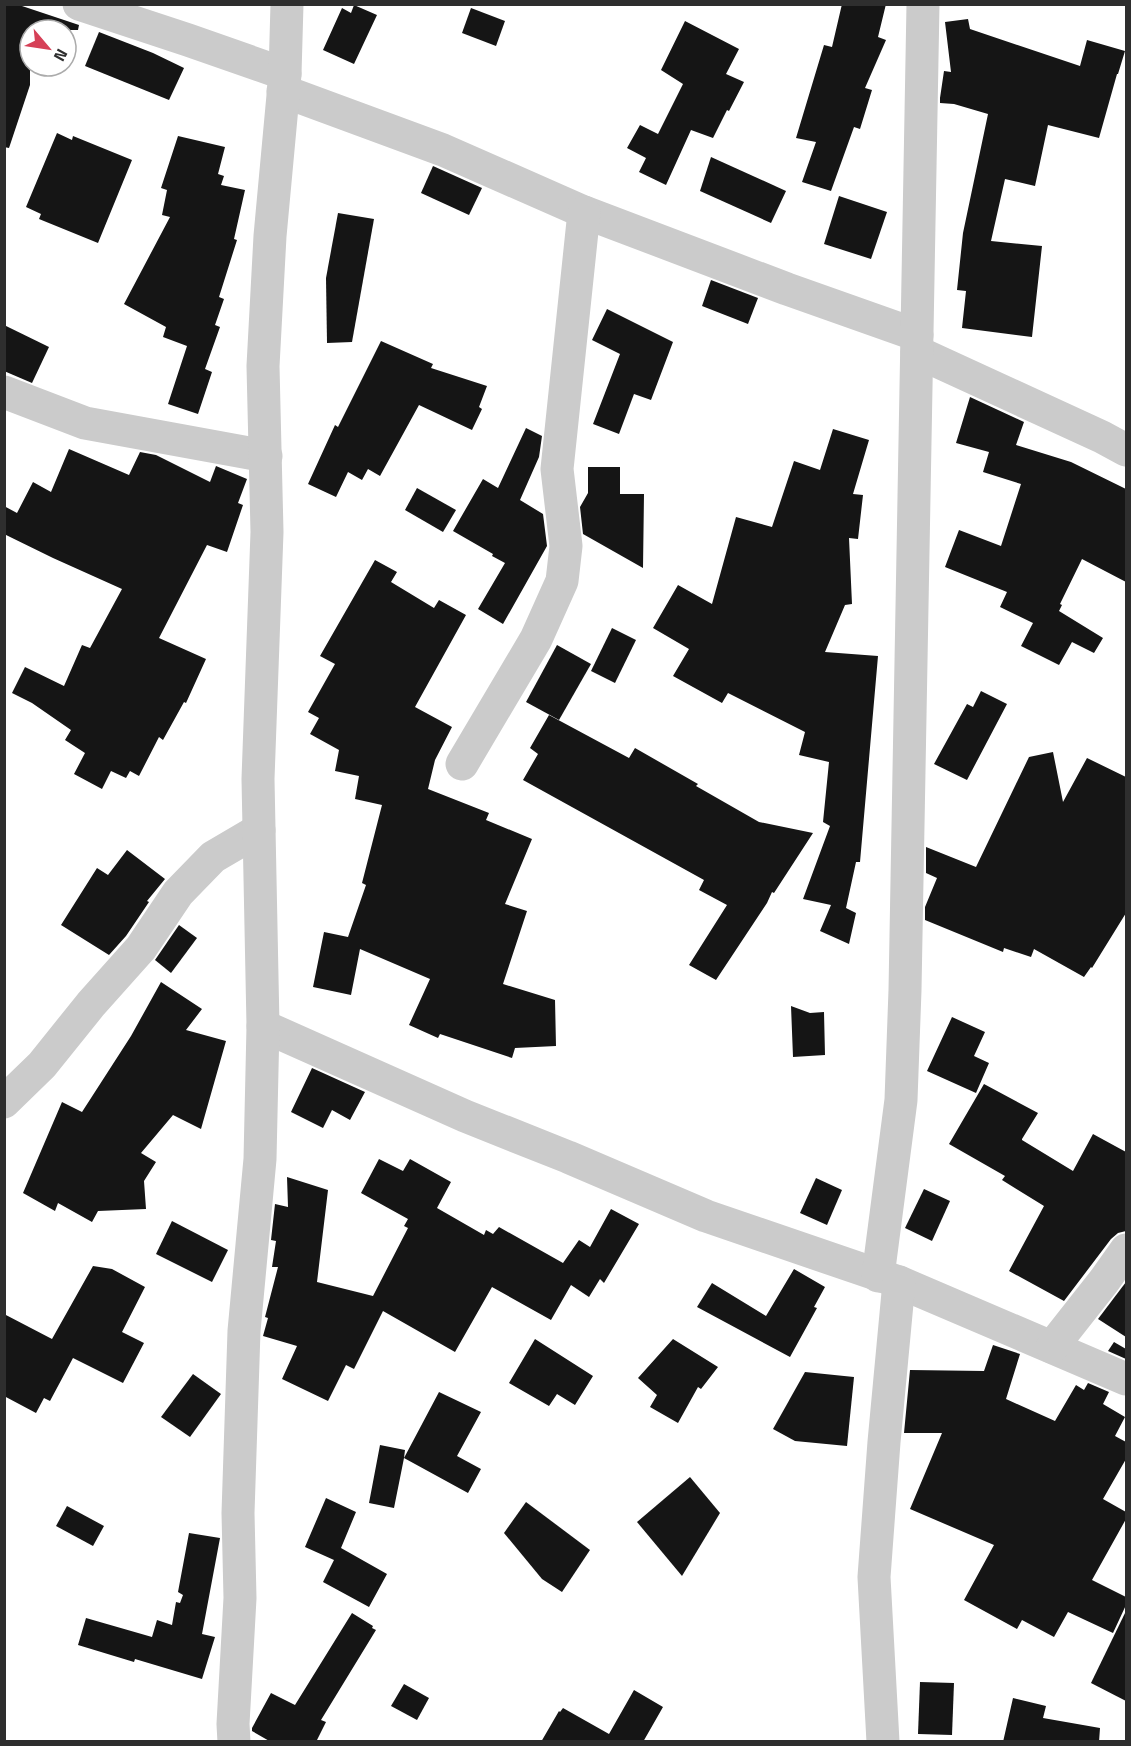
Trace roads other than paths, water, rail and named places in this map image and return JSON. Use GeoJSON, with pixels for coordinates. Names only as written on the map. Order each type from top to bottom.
{"type":"FeatureCollection","features":[{"type":"Feature","properties":{"kind":"street"},"geometry":{"type":"LineString","coordinates":[[79,4],[188,40],[584,212],[787,289],[917,344],[1126,450]]}},
{"type":"Feature","properties":{"kind":"street"},"geometry":{"type":"LineString","coordinates":[[234,1742],[240,1598],[238,1513],[244,1331],[260,1159],[263,1026],[258,778],[267,532],[263,366],[270,236],[284,83],[287,4]]}},
{"type":"Feature","properties":{"kind":"street"},"geometry":{"type":"LineString","coordinates":[[883,1742],[874,1577],[884,1442],[889,1279],[901,1100],[905,990],[922,4]]}},
{"type":"Feature","properties":{"kind":"street"},"geometry":{"type":"LineString","coordinates":[[462,764],[536,639],[562,581],[566,546],[557,469],[584,212]]}},
{"type":"Feature","properties":{"kind":"street"},"geometry":{"type":"LineString","coordinates":[[4,392],[85,423],[266,456]]}},
{"type":"Feature","properties":{"kind":"street"},"geometry":{"type":"LineString","coordinates":[[4,1102],[42,1065],[91,1004],[141,948],[178,892],[213,857],[259,830]]}},
{"type":"Feature","properties":{"kind":"street"},"geometry":{"type":"LineString","coordinates":[[263,1026],[465,1116],[706,1216],[889,1279],[1126,1379]]}},
{"type":"Feature","properties":{"kind":"street"},"geometry":{"type":"LineString","coordinates":[[1052,1347],[1126,1250]]}}]}
